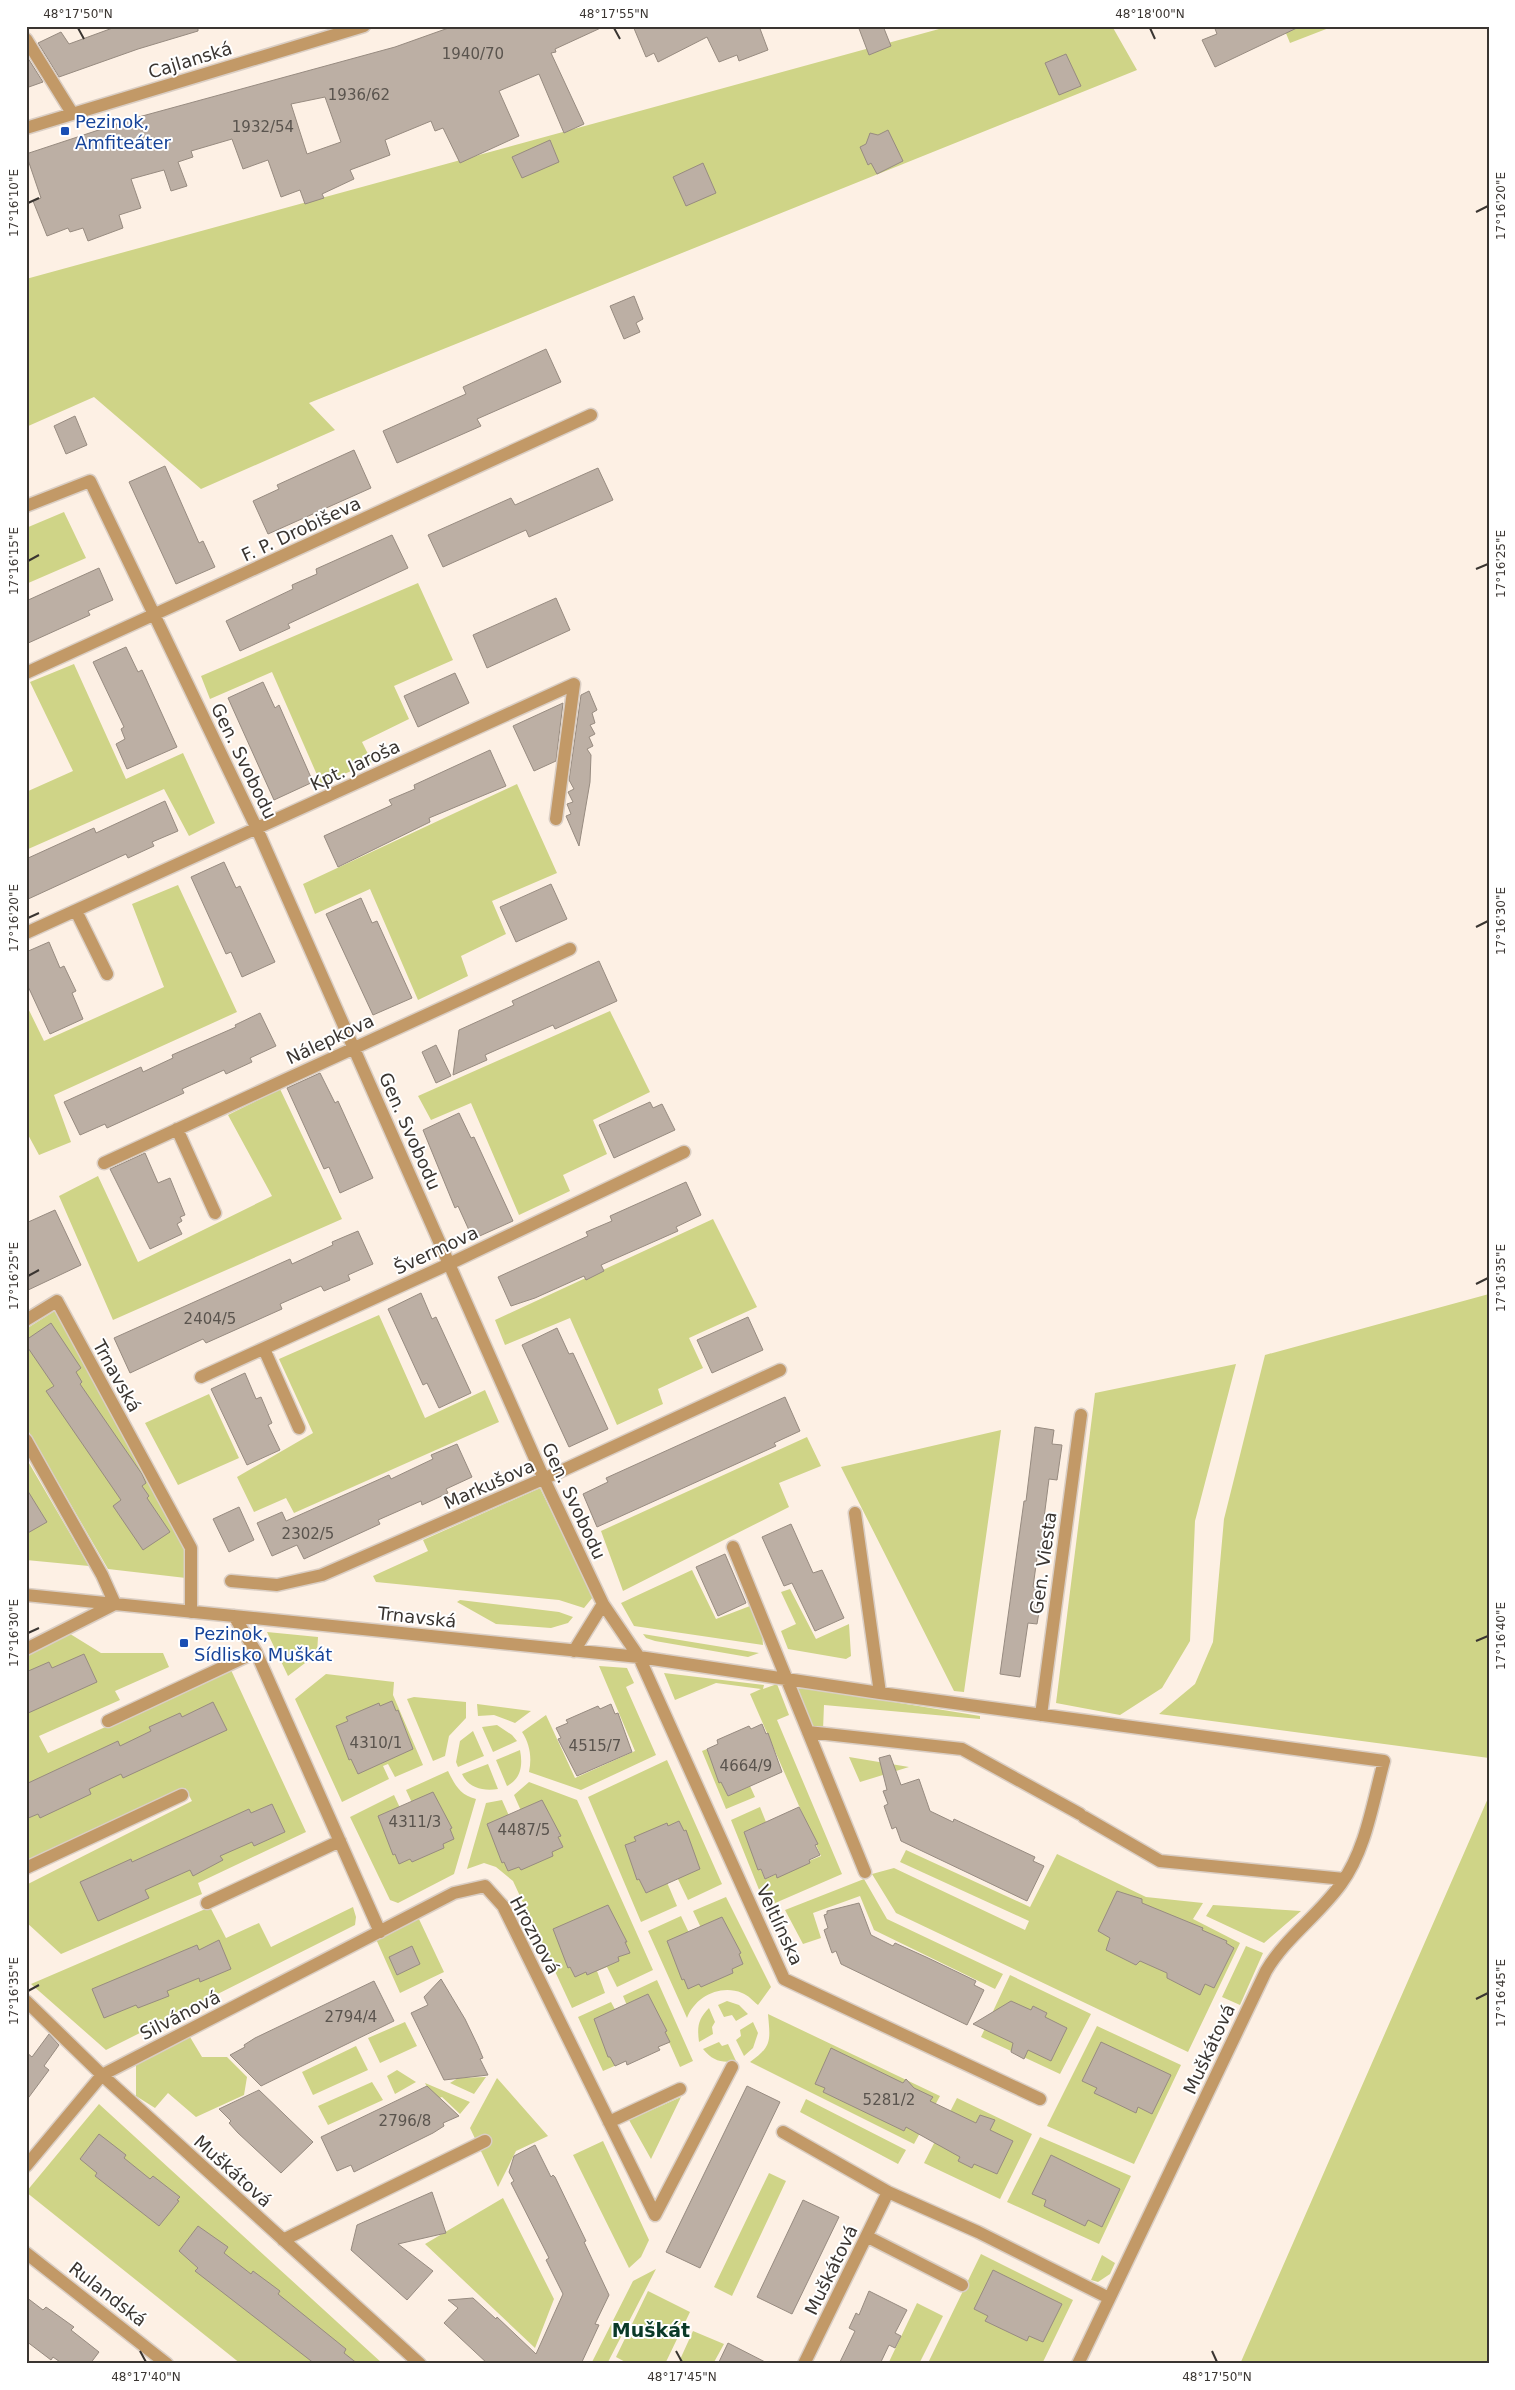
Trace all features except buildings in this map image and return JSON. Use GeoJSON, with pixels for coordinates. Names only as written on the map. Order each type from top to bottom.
{"type":"FeatureCollection","features":[{"type":"Feature","properties":{"kind":"street","name":"Cajlanská"},"geometry":{"type":"LineString","coordinates":[[26,128],[364,26]]}},
{"type":"Feature","properties":{"kind":"street"},"geometry":{"type":"LineString","coordinates":[[26,39],[72,113]]}},
{"type":"Feature","properties":{"kind":"street","name":"F. P. Drobiševa"},"geometry":{"type":"LineString","coordinates":[[26,673],[591,416]]}},
{"type":"Feature","properties":{"kind":"street","name":"Gen. Svobodu"},"geometry":{"type":"LineString","coordinates":[[26,506],[90,481],[257,829],[544,1479],[603,1604],[639,1657]]}},
{"type":"Feature","properties":{"kind":"street","name":"Kpt. Jaroša"},"geometry":{"type":"LineString","coordinates":[[26,933],[574,684],[556,819]]}},
{"type":"Feature","properties":{"kind":"street"},"geometry":{"type":"LineString","coordinates":[[76,911],[107,974]]}},
{"type":"Feature","properties":{"kind":"street","name":"Nálepkova"},"geometry":{"type":"LineString","coordinates":[[104,1163],[354,1046],[570,949]]}},
{"type":"Feature","properties":{"kind":"street"},"geometry":{"type":"LineString","coordinates":[[177,1129],[215,1213]]}},
{"type":"Feature","properties":{"kind":"street","name":"Švermova"},"geometry":{"type":"LineString","coordinates":[[201,1377],[449,1264],[684,1152]]}},
{"type":"Feature","properties":{"kind":"street","name":"Trnavská"},"geometry":{"type":"LineString","coordinates":[[26,1320],[57,1301],[191,1548],[191,1612]]}},
{"type":"Feature","properties":{"kind":"street"},"geometry":{"type":"LineString","coordinates":[[264,1349],[299,1428]]}},
{"type":"Feature","properties":{"kind":"street","name":"Markušova"},"geometry":{"type":"LineString","coordinates":[[231,1581],[276,1585],[322,1575],[544,1479],[780,1370]]}},
{"type":"Feature","properties":{"kind":"street","name":"Gen. Viesta"},"geometry":{"type":"LineString","coordinates":[[1040,1715],[1080,1415]]}},
{"type":"Feature","properties":{"kind":"street"},"geometry":{"type":"LineString","coordinates":[[26,1440],[30,1454],[102,1575],[115,1604],[26,1649]]}},
{"type":"Feature","properties":{"kind":"street"},"geometry":{"type":"LineString","coordinates":[[855,1513],[880,1693]]}},
{"type":"Feature","properties":{"kind":"street"},"geometry":{"type":"LineString","coordinates":[[733,1547],[865,1872]]}},
{"type":"Feature","properties":{"kind":"street","name":"Trnavská"},"geometry":{"type":"LineString","coordinates":[[26,1595],[639,1657],[880,1693],[1384,1761]]}},
{"type":"Feature","properties":{"kind":"street"},"geometry":{"type":"LineString","coordinates":[[574,1651],[603,1604]]}},
{"type":"Feature","properties":{"kind":"street"},"geometry":{"type":"LineString","coordinates":[[234,1616],[256,1652],[380,1932]]}},
{"type":"Feature","properties":{"kind":"street"},"geometry":{"type":"LineString","coordinates":[[108,1721],[256,1652]]}},
{"type":"Feature","properties":{"kind":"street","name":"Veltlínska"},"geometry":{"type":"LineString","coordinates":[[639,1657],[784,1979],[1040,2098]]}},
{"type":"Feature","properties":{"kind":"street"},"geometry":{"type":"LineString","coordinates":[[808,1732],[962,1749],[1082,1815],[1160,1861],[1344,1880]]}},
{"type":"Feature","properties":{"kind":"street","name":"Muškátová"},"geometry":{"type":"LineString","coordinates":[[1078,2364],[1266,1971],[1278,1951],[1328,1901],[1344,1880],[1355,1860],[1384,1761]]}},
{"type":"Feature","properties":{"kind":"street"},"geometry":{"type":"LineString","coordinates":[[26,1868],[182,1795]]}},
{"type":"Feature","properties":{"kind":"street"},"geometry":{"type":"LineString","coordinates":[[207,1903],[340,1841]]}},
{"type":"Feature","properties":{"kind":"street","name":"Hroznová"},"geometry":{"type":"LineString","coordinates":[[380,1932],[454,1893],[485,1886],[503,1906],[655,2215],[732,2067]]}},
{"type":"Feature","properties":{"kind":"street","name":"Silvánová"},"geometry":{"type":"LineString","coordinates":[[26,2166],[102,2075],[380,1932]]}},
{"type":"Feature","properties":{"kind":"street","name":"Muškátová"},"geometry":{"type":"LineString","coordinates":[[26,2001],[102,2075],[420,2364]]}},
{"type":"Feature","properties":{"kind":"street"},"geometry":{"type":"LineString","coordinates":[[609,2122],[680,2089]]}},
{"type":"Feature","properties":{"kind":"street"},"geometry":{"type":"LineString","coordinates":[[783,2132],[888,2192],[978,2232],[1109,2298]]}},
{"type":"Feature","properties":{"kind":"street"},"geometry":{"type":"LineString","coordinates":[[283,2240],[485,2142]]}},
{"type":"Feature","properties":{"kind":"street","name":"Muškátová"},"geometry":{"type":"LineString","coordinates":[[804,2364],[868,2237],[888,2192]]}},
{"type":"Feature","properties":{"kind":"street"},"geometry":{"type":"LineString","coordinates":[[868,2237],[962,2285]]}},
{"type":"Feature","properties":{"kind":"street","name":"Rulandská"},"geometry":{"type":"LineString","coordinates":[[26,2253],[167,2364]]}},
{"type":"Feature","properties":{"kind":"green space"},"geometry":{"type":"Polygon","coordinates":[[[950,26],[1112,26],[1137,70],[309,403],[335,430],[201,489],[94,397],[26,427],[26,279],[950,26]]]}},
{"type":"Feature","properties":{"kind":"green space"},"geometry":{"type":"Polygon","coordinates":[[[1283,26],[1334,26],[1290,43],[1283,26]]]}},
{"type":"Feature","properties":{"kind":"green space"},"geometry":{"type":"Polygon","coordinates":[[[64,512],[86,558],[26,584],[26,528],[64,512]]]}},
{"type":"Feature","properties":{"kind":"green space"},"geometry":{"type":"Polygon","coordinates":[[[418,583],[453,660],[394,686],[409,719],[362,742],[372,762],[321,784],[272,672],[210,699],[201,676],[418,583]]]}},
{"type":"Feature","properties":{"kind":"green space"},"geometry":{"type":"Polygon","coordinates":[[[74,664],[126,779],[183,753],[215,823],[189,836],[164,789],[26,850],[26,792],[73,771],[30,682],[74,664]]]}},
{"type":"Feature","properties":{"kind":"green space"},"geometry":{"type":"Polygon","coordinates":[[[517,784],[557,873],[492,901],[506,934],[461,956],[468,976],[418,1000],[370,889],[315,914],[303,884],[517,784]]]}},
{"type":"Feature","properties":{"kind":"green space"},"geometry":{"type":"Polygon","coordinates":[[[178,885],[237,1012],[54,1095],[71,1142],[39,1155],[26,1131],[26,1004],[44,1041],[164,987],[132,904],[178,885]]]}},
{"type":"Feature","properties":{"kind":"green space"},"geometry":{"type":"Polygon","coordinates":[[[610,1011],[650,1092],[593,1120],[607,1154],[563,1175],[570,1191],[519,1215],[471,1103],[431,1120],[418,1096],[610,1011]]]}},
{"type":"Feature","properties":{"kind":"green space"},"geometry":{"type":"Polygon","coordinates":[[[280,1089],[342,1219],[113,1320],[59,1196],[98,1176],[138,1262],[272,1196],[228,1115],[280,1089]]]}},
{"type":"Feature","properties":{"kind":"green space"},"geometry":{"type":"Polygon","coordinates":[[[713,1219],[757,1307],[689,1338],[703,1368],[658,1389],[663,1404],[617,1425],[570,1318],[505,1345],[495,1320],[713,1219]]]}},
{"type":"Feature","properties":{"kind":"green space"},"geometry":{"type":"Polygon","coordinates":[[[1489,1294],[1489,1758],[1159,1714],[1195,1684],[1213,1642],[1224,1519],[1265,1355],[1489,1294]]]}},
{"type":"Feature","properties":{"kind":"green space"},"geometry":{"type":"Polygon","coordinates":[[[56,1310],[185,1548],[186,1578],[108,1569],[26,1427],[26,1329],[56,1310]]]}},
{"type":"Feature","properties":{"kind":"green space"},"geometry":{"type":"Polygon","coordinates":[[[379,1315],[425,1418],[485,1390],[499,1422],[294,1513],[286,1498],[254,1512],[237,1477],[313,1433],[279,1359],[379,1315]]]}},
{"type":"Feature","properties":{"kind":"green space"},"geometry":{"type":"Polygon","coordinates":[[[1236,1364],[1195,1521],[1190,1641],[1162,1688],[1120,1715],[1056,1703],[1095,1393],[1236,1364]]]}},
{"type":"Feature","properties":{"kind":"green space"},"geometry":{"type":"Polygon","coordinates":[[[209,1394],[239,1458],[178,1485],[145,1423],[209,1394]]]}},
{"type":"Feature","properties":{"kind":"green space"},"geometry":{"type":"Polygon","coordinates":[[[1001,1430],[964,1692],[954,1691],[841,1467],[1001,1430]]]}},
{"type":"Feature","properties":{"kind":"green space"},"geometry":{"type":"Polygon","coordinates":[[[807,1437],[821,1466],[779,1483],[789,1507],[623,1591],[601,1531],[807,1437]]]}},
{"type":"Feature","properties":{"kind":"green space"},"geometry":{"type":"Polygon","coordinates":[[[26,1458],[89,1566],[26,1560],[26,1458]]]}},
{"type":"Feature","properties":{"kind":"green space"},"geometry":{"type":"Polygon","coordinates":[[[540,1488],[593,1597],[584,1608],[559,1600],[376,1582],[373,1576],[428,1551],[423,1540],[540,1488]]]}},
{"type":"Feature","properties":{"kind":"green space"},"geometry":{"type":"Polygon","coordinates":[[[692,1570],[716,1619],[750,1606],[762,1633],[763,1645],[634,1626],[621,1603],[692,1570]]]}},
{"type":"Feature","properties":{"kind":"green space"},"geometry":{"type":"Polygon","coordinates":[[[790,1589],[816,1639],[849,1624],[851,1656],[846,1659],[788,1649],[781,1631],[796,1624],[781,1592],[790,1589]]]}},
{"type":"Feature","properties":{"kind":"green space"},"geometry":{"type":"Polygon","coordinates":[[[460,1600],[559,1612],[573,1617],[568,1623],[551,1628],[496,1624],[457,1602],[460,1600]]]}},
{"type":"Feature","properties":{"kind":"green space"},"geometry":{"type":"Polygon","coordinates":[[[67,1632],[101,1653],[163,1653],[169,1667],[115,1691],[120,1700],[39,1736],[48,1753],[231,1670],[306,1832],[198,1883],[202,1894],[61,1954],[26,1922],[26,1885],[192,1801],[185,1788],[26,1864],[26,1653],[67,1632]]]}},
{"type":"Feature","properties":{"kind":"green space"},"geometry":{"type":"Polygon","coordinates":[[[267,1632],[318,1637],[317,1654],[288,1676],[267,1632]]]}},
{"type":"Feature","properties":{"kind":"green space"},"geometry":{"type":"Polygon","coordinates":[[[643,1634],[759,1653],[748,1657],[655,1641],[646,1638],[643,1634]]]}},
{"type":"Feature","properties":{"kind":"green space"},"geometry":{"type":"Polygon","coordinates":[[[599,1666],[627,1668],[634,1683],[626,1687],[656,1755],[581,1790],[529,1772],[530,1751],[522,1732],[546,1715],[575,1778],[635,1751],[599,1666]]]}},
{"type":"Feature","properties":{"kind":"green space"},"geometry":{"type":"Polygon","coordinates":[[[664,1673],[764,1685],[763,1689],[777,1684],[789,1715],[777,1720],[842,1874],[766,1907],[731,1820],[760,1807],[766,1822],[744,1832],[765,1879],[821,1856],[750,1694],[761,1689],[716,1683],[675,1700],[664,1673]]]}},
{"type":"Feature","properties":{"kind":"green space"},"geometry":{"type":"Polygon","coordinates":[[[326,1674],[394,1682],[393,1695],[423,1765],[395,1777],[388,1764],[383,1766],[389,1779],[342,1802],[295,1699],[326,1674]]]}},
{"type":"Feature","properties":{"kind":"green space"},"geometry":{"type":"Polygon","coordinates":[[[795,1686],[980,1716],[980,1719],[824,1705],[823,1730],[813,1729],[795,1686]]]}},
{"type":"Feature","properties":{"kind":"green space"},"geometry":{"type":"Polygon","coordinates":[[[414,1697],[466,1702],[466,1718],[449,1736],[445,1756],[433,1761],[407,1699],[414,1697]]]}},
{"type":"Feature","properties":{"kind":"green space"},"geometry":{"type":"Polygon","coordinates":[[[477,1704],[531,1711],[515,1723],[494,1715],[478,1716],[477,1704]]]}},
{"type":"Feature","properties":{"kind":"green space"},"geometry":{"type":"Polygon","coordinates":[[[497,1725],[512,1735],[517,1741],[493,1752],[482,1727],[497,1725]]]}},
{"type":"Feature","properties":{"kind":"green space"},"geometry":{"type":"Polygon","coordinates":[[[473,1731],[484,1756],[458,1767],[456,1762],[460,1741],[473,1731]]]}},
{"type":"Feature","properties":{"kind":"green space"},"geometry":{"type":"Polygon","coordinates":[[[707,1749],[728,1796],[750,1786],[755,1797],[726,1809],[702,1751],[707,1749]]]}},
{"type":"Feature","properties":{"kind":"green space"},"geometry":{"type":"Polygon","coordinates":[[[520,1750],[520,1771],[515,1780],[507,1786],[496,1760],[520,1750]]]}},
{"type":"Feature","properties":{"kind":"green space"},"geometry":{"type":"Polygon","coordinates":[[[849,1757],[909,1767],[860,1782],[849,1757]]]}},
{"type":"Feature","properties":{"kind":"green space"},"geometry":{"type":"Polygon","coordinates":[[[667,1760],[722,1884],[688,1900],[676,1875],[666,1880],[677,1906],[641,1922],[588,1797],[667,1760]]]}},
{"type":"Feature","properties":{"kind":"green space"},"geometry":{"type":"Polygon","coordinates":[[[488,1764],[498,1789],[487,1790],[477,1788],[469,1783],[462,1774],[488,1764]]]}},
{"type":"Feature","properties":{"kind":"green space"},"geometry":{"type":"Polygon","coordinates":[[[448,1771],[459,1789],[466,1795],[476,1799],[454,1874],[398,1903],[390,1900],[350,1817],[394,1795],[401,1810],[413,1805],[406,1790],[448,1771]]]}},
{"type":"Feature","properties":{"kind":"green space"},"geometry":{"type":"Polygon","coordinates":[[[529,1782],[577,1800],[653,1970],[617,1987],[607,1967],[597,1971],[605,1993],[572,2008],[513,1881],[496,1867],[484,1863],[467,1869],[486,1803],[502,1800],[510,1818],[522,1813],[514,1795],[529,1782]]]}},
{"type":"Feature","properties":{"kind":"green space"},"geometry":{"type":"Polygon","coordinates":[[[1489,1796],[1489,2364],[1240,2364],[1489,1796]]]}},
{"type":"Feature","properties":{"kind":"green space"},"geometry":{"type":"Polygon","coordinates":[[[906,1850],[1030,1907],[1057,1854],[1146,1897],[1203,1903],[1193,1919],[1240,1943],[1188,2052],[896,1913],[872,1874],[894,1868],[1025,1930],[1029,1921],[900,1862],[906,1850]]]}},
{"type":"Feature","properties":{"kind":"green space"},"geometry":{"type":"Polygon","coordinates":[[[864,1879],[887,1919],[1003,1974],[995,1989],[874,1930],[860,1896],[813,1913],[821,1938],[803,1944],[785,1910],[864,1879]]]}},
{"type":"Feature","properties":{"kind":"green space"},"geometry":{"type":"Polygon","coordinates":[[[726,1897],[771,1987],[758,2005],[742,1993],[725,1990],[717,1991],[702,1998],[687,2018],[648,1931],[681,1916],[690,1935],[702,1930],[693,1911],[726,1897]]]}},
{"type":"Feature","properties":{"kind":"green space"},"geometry":{"type":"Polygon","coordinates":[[[1213,1905],[1301,1911],[1264,1943],[1206,1916],[1213,1905]]]}},
{"type":"Feature","properties":{"kind":"green space"},"geometry":{"type":"Polygon","coordinates":[[[210,1907],[226,1938],[259,1923],[271,1947],[353,1907],[356,1917],[355,1925],[106,2050],[31,1984],[210,1907]]]}},
{"type":"Feature","properties":{"kind":"green space"},"geometry":{"type":"Polygon","coordinates":[[[418,1917],[444,1972],[400,1993],[376,1939],[418,1917]]]}},
{"type":"Feature","properties":{"kind":"green space"},"geometry":{"type":"Polygon","coordinates":[[[1246,1946],[1263,1953],[1240,2005],[1222,1997],[1246,1946]]]}},
{"type":"Feature","properties":{"kind":"green space"},"geometry":{"type":"Polygon","coordinates":[[[1010,1975],[1091,2014],[1060,2074],[981,2037],[1010,1975]]]}},
{"type":"Feature","properties":{"kind":"green space"},"geometry":{"type":"Polygon","coordinates":[[[657,1980],[693,2061],[680,2067],[669,2042],[603,2071],[578,2017],[611,2002],[617,2013],[628,2008],[623,1996],[657,1980]]]}},
{"type":"Feature","properties":{"kind":"green space"},"geometry":{"type":"Polygon","coordinates":[[[727,2001],[739,2005],[748,2014],[736,2021],[732,2015],[724,2017],[718,2005],[727,2001]]]}},
{"type":"Feature","properties":{"kind":"green space"},"geometry":{"type":"Polygon","coordinates":[[[709,2008],[715,2022],[712,2027],[713,2034],[699,2042],[699,2024],[709,2008]]]}},
{"type":"Feature","properties":{"kind":"green space"},"geometry":{"type":"Polygon","coordinates":[[[768,2014],[940,2096],[914,2144],[750,2062],[763,2051],[768,2041],[768,2014]]]}},
{"type":"Feature","properties":{"kind":"green space"},"geometry":{"type":"Polygon","coordinates":[[[405,2022],[417,2046],[380,2063],[368,2038],[405,2022]]]}},
{"type":"Feature","properties":{"kind":"green space"},"geometry":{"type":"Polygon","coordinates":[[[753,2022],[758,2033],[753,2048],[744,2056],[736,2040],[741,2036],[740,2030],[753,2022]]]}},
{"type":"Feature","properties":{"kind":"green space"},"geometry":{"type":"Polygon","coordinates":[[[1097,2026],[1181,2065],[1134,2164],[1047,2126],[1097,2026]]]}},
{"type":"Feature","properties":{"kind":"green space"},"geometry":{"type":"Polygon","coordinates":[[[190,2037],[202,2057],[227,2057],[247,2077],[244,2095],[196,2117],[168,2093],[155,2108],[136,2096],[136,2064],[190,2037]]]}},
{"type":"Feature","properties":{"kind":"green space"},"geometry":{"type":"Polygon","coordinates":[[[719,2042],[722,2046],[728,2044],[736,2061],[726,2062],[718,2060],[710,2056],[703,2049],[719,2042]]]}},
{"type":"Feature","properties":{"kind":"green space"},"geometry":{"type":"Polygon","coordinates":[[[356,2046],[368,2070],[313,2095],[302,2072],[356,2046]]]}},
{"type":"Feature","properties":{"kind":"green space"},"geometry":{"type":"Polygon","coordinates":[[[397,2070],[416,2082],[395,2094],[387,2076],[397,2070]]]}},
{"type":"Feature","properties":{"kind":"green space"},"geometry":{"type":"Polygon","coordinates":[[[486,2077],[474,2094],[450,2083],[458,2078],[486,2077]]]}},
{"type":"Feature","properties":{"kind":"green space"},"geometry":{"type":"Polygon","coordinates":[[[497,2078],[548,2136],[516,2151],[498,2187],[470,2128],[497,2078]]]}},
{"type":"Feature","properties":{"kind":"green space"},"geometry":{"type":"Polygon","coordinates":[[[372,2082],[383,2100],[328,2125],[318,2106],[372,2082]]]}},
{"type":"Feature","properties":{"kind":"green space"},"geometry":{"type":"Polygon","coordinates":[[[425,2083],[470,2102],[460,2114],[442,2097],[434,2100],[425,2083]]]}},
{"type":"Feature","properties":{"kind":"green space"},"geometry":{"type":"Polygon","coordinates":[[[681,2097],[651,2159],[629,2120],[681,2097]]]}},
{"type":"Feature","properties":{"kind":"green space"},"geometry":{"type":"Polygon","coordinates":[[[957,2098],[1032,2134],[1000,2199],[924,2163],[957,2098]]]}},
{"type":"Feature","properties":{"kind":"green space"},"geometry":{"type":"Polygon","coordinates":[[[806,2099],[906,2150],[898,2164],[800,2112],[806,2099]]]}},
{"type":"Feature","properties":{"kind":"green space"},"geometry":{"type":"Polygon","coordinates":[[[99,2104],[383,2364],[241,2364],[26,2192],[99,2104]]]}},
{"type":"Feature","properties":{"kind":"green space"},"geometry":{"type":"Polygon","coordinates":[[[1040,2137],[1131,2176],[1099,2244],[1007,2202],[1040,2137]]]}},
{"type":"Feature","properties":{"kind":"green space"},"geometry":{"type":"Polygon","coordinates":[[[603,2141],[649,2240],[641,2257],[629,2268],[573,2155],[603,2141]]]}},
{"type":"Feature","properties":{"kind":"green space"},"geometry":{"type":"Polygon","coordinates":[[[769,2173],[786,2181],[732,2296],[714,2287],[769,2173]]]}},
{"type":"Feature","properties":{"kind":"green space"},"geometry":{"type":"Polygon","coordinates":[[[503,2198],[554,2299],[535,2348],[425,2244],[503,2198]]]}},
{"type":"Feature","properties":{"kind":"green space"},"geometry":{"type":"Polygon","coordinates":[[[981,2254],[1073,2300],[1042,2364],[928,2363],[981,2254]]]}},
{"type":"Feature","properties":{"kind":"green space"},"geometry":{"type":"Polygon","coordinates":[[[1102,2255],[1115,2263],[1110,2274],[1098,2282],[1091,2280],[1102,2255]]]}},
{"type":"Feature","properties":{"kind":"green space"},"geometry":{"type":"Polygon","coordinates":[[[656,2269],[607,2364],[591,2364],[633,2281],[656,2269]]]}},
{"type":"Feature","properties":{"kind":"green space"},"geometry":{"type":"Polygon","coordinates":[[[648,2291],[690,2312],[665,2364],[629,2364],[616,2357],[648,2291]]]}},
{"type":"Feature","properties":{"kind":"green space"},"geometry":{"type":"Polygon","coordinates":[[[917,2303],[943,2316],[919,2364],[888,2364],[917,2303]]]}},
{"type":"Feature","properties":{"kind":"green space"},"geometry":{"type":"Polygon","coordinates":[[[693,2331],[724,2344],[713,2364],[678,2364],[693,2331]]]}},
{"type":"Feature","properties":{"kind":"place","name":"Pezinok, Amfiteáter"},"geometry":{"type":"Point","coordinates":[65,131]}},
{"type":"Feature","properties":{"kind":"place","name":"Pezinok, Sídlisko Muškát"},"geometry":{"type":"Point","coordinates":[184,1643]}},
{"type":"Feature","properties":{"kind":"district","name":"Muškát"},"geometry":{"type":"Point","coordinates":[651,2330]}}]}
